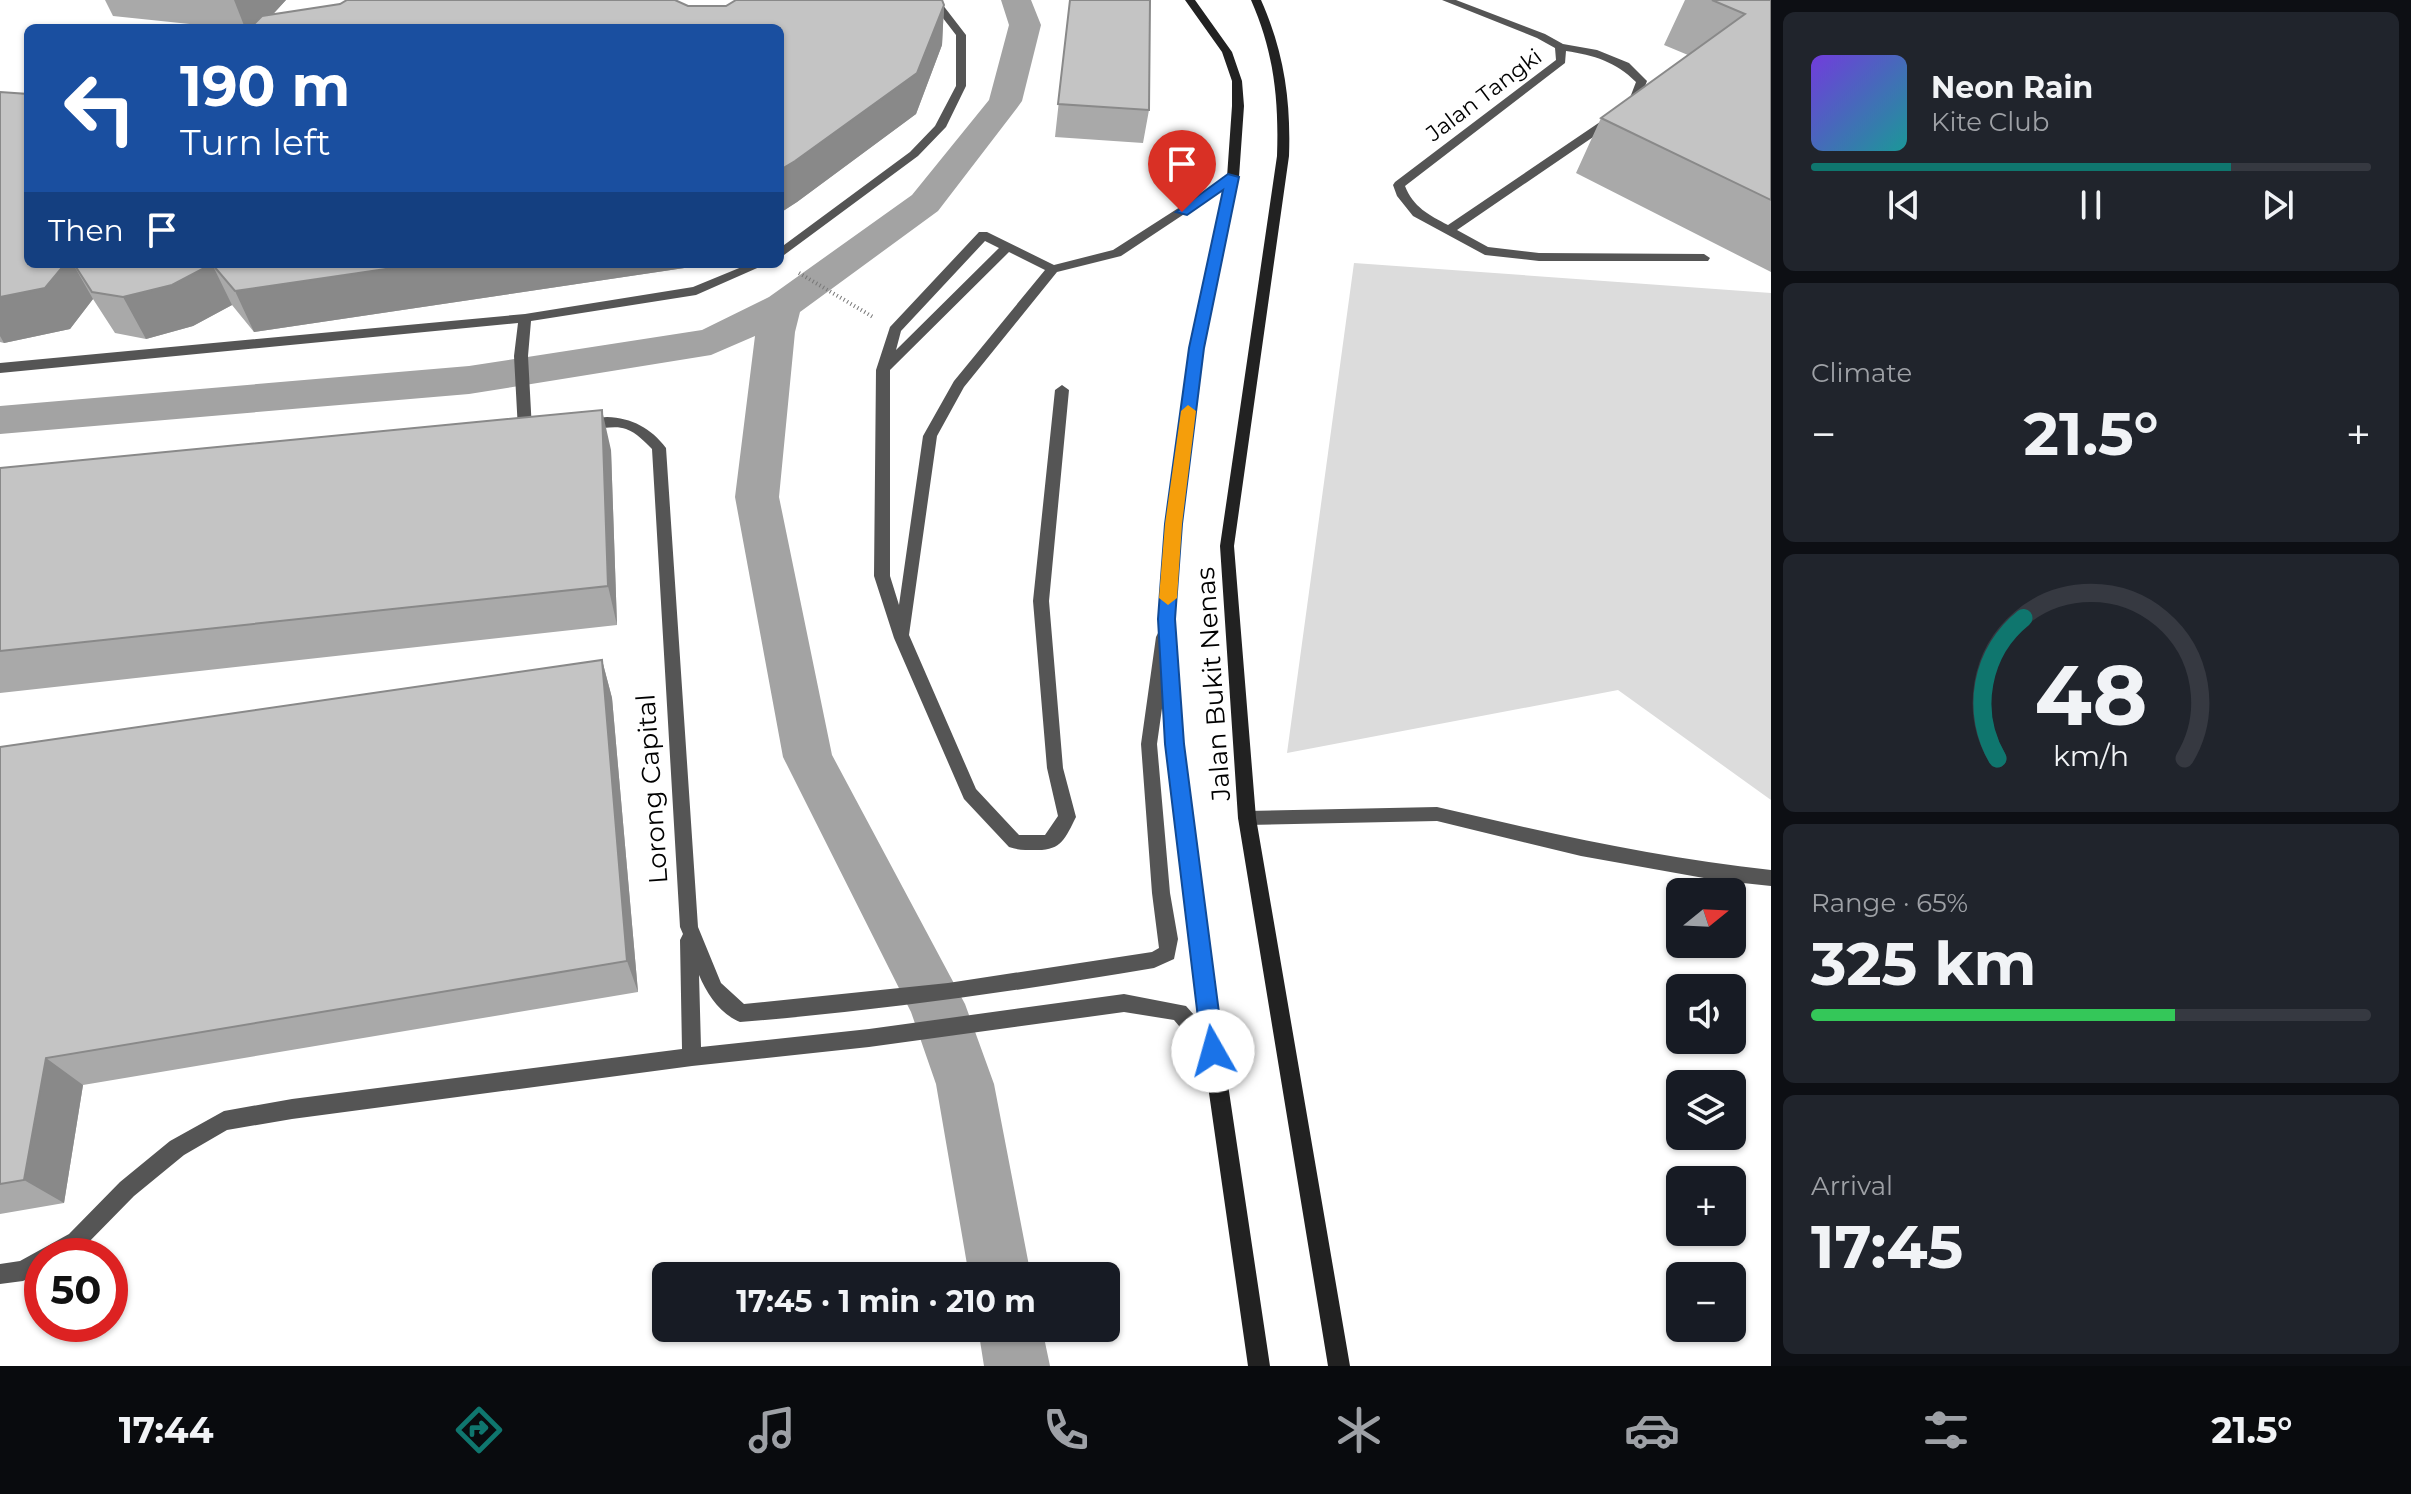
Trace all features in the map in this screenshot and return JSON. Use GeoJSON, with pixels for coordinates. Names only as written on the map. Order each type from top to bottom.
{"type":"FeatureCollection","features":[{"type":"Feature","properties":{"kind":"main road","name":"Jalan Bukit Nenas"},"geometry":{"type":"LineString","coordinates":[[1190,0],[1227,52],[1237,81],[1233,177],[1197,348],[1174,524],[1167,619],[1175,744],[1213,1051],[1259,1366]]}},
{"type":"Feature","properties":{"kind":"main road","name":"Jalan Bukit Nenas"},"geometry":{"type":"LineString","coordinates":[[1256,0],[1280,57],[1286,107],[1283,156],[1227,546],[1247,818],[1339,1366]]}},
{"type":"Feature","properties":{"kind":"street"},"geometry":{"type":"LineString","coordinates":[[784,251],[914,154],[940,127],[961,86],[961,35],[934,0]]}},
{"type":"Feature","properties":{"kind":"street","name":"Jalan Tangki"},"geometry":{"type":"LineString","coordinates":[[1447,0],[1541,36],[1560,47],[1561,61],[1399,185],[1403,196],[1417,213],[1448,231]]}},
{"type":"Feature","properties":{"kind":"street"},"geometry":{"type":"LineString","coordinates":[[1560,47],[1593,52],[1625,65],[1642,81],[1633,105],[1448,231],[1485,251],[1539,257],[1704,258]]}},
{"type":"Feature","properties":{"kind":"street"},"geometry":{"type":"LineString","coordinates":[[902,638],[930,436],[959,384],[1053,269],[1117,253],[1233,177]]}},
{"type":"Feature","properties":{"kind":"street"},"geometry":{"type":"LineString","coordinates":[[1053,269],[983,235],[895,330],[883,370],[882,576],[902,638],[970,794],[1015,842],[1050,843],[1067,817],[1055,768],[1041,601],[1062,390]]}},
{"type":"Feature","properties":{"kind":"street"},"geometry":{"type":"LineString","coordinates":[[883,370],[1007,247]]}},
{"type":"Feature","properties":{"kind":"street"},"geometry":{"type":"LineString","coordinates":[[0,368],[525,318],[696,291],[751,268]]}},
{"type":"Feature","properties":{"kind":"street"},"geometry":{"type":"LineString","coordinates":[[525,318],[521,356],[526,430]]}},
{"type":"Feature","properties":{"kind":"street","name":"Lorong Capital"},"geometry":{"type":"LineString","coordinates":[[568,425],[610,421],[641,427],[659,448],[689,927],[714,989],[740,1013],[852,1004],[995,987],[1154,960],[1168,953],[1149,744],[1167,619]]}},
{"type":"Feature","properties":{"kind":"street"},"geometry":{"type":"LineString","coordinates":[[1247,818],[1437,814],[1581,848],[1715,872],[1771,878]]}},
{"type":"Feature","properties":{"kind":"street"},"geometry":{"type":"LineString","coordinates":[[689,927],[692,1057]]}},
{"type":"Feature","properties":{"kind":"street"},"geometry":{"type":"LineString","coordinates":[[79,1238],[127,1189],[177,1148],[224,1121],[292,1109],[692,1057],[869,1038],[1124,1003],[1179,1012],[1213,1051]]}},
{"type":"Feature","properties":{"kind":"street"},"geometry":{"type":"LineString","coordinates":[[0,1274],[24,1270]]}},
{"type":"Feature","properties":{"kind":"path"},"geometry":{"type":"LineString","coordinates":[[793,269],[857,307]]}},
{"type":"Feature","properties":{"kind":"shaded area"},"geometry":{"type":"Polygon","coordinates":[[[1354,263],[1771,293],[1771,800],[1618,690],[1287,753],[1354,263]]]}},
{"type":"Feature","properties":{"kind":"building"},"geometry":{"type":"Polygon","coordinates":[[[347,0],[675,0],[688,6],[726,6],[736,0],[942,0],[944,5],[917,73],[784,168],[784,24],[254,24],[262,16],[340,4],[347,0]]]}},
{"type":"Feature","properties":{"kind":"building"},"geometry":{"type":"Polygon","coordinates":[[[1070,0],[1150,0],[1149,110],[1058,104],[1070,0]]]}},
{"type":"Feature","properties":{"kind":"building"},"geometry":{"type":"Polygon","coordinates":[[[1712,0],[1771,0],[1771,200],[1601,118],[1745,14],[1712,0]]]}},
{"type":"Feature","properties":{"kind":"building"},"geometry":{"type":"Polygon","coordinates":[[[0,92],[24,94],[24,268],[62,268],[45,288],[0,297],[0,92]]]}},
{"type":"Feature","properties":{"kind":"building"},"geometry":{"type":"Polygon","coordinates":[[[77,268],[204,268],[172,285],[123,297],[92,292],[77,268]]]}},
{"type":"Feature","properties":{"kind":"building"},"geometry":{"type":"Polygon","coordinates":[[[215,268],[393,268],[235,291],[215,268]]]}},
{"type":"Feature","properties":{"kind":"building"},"geometry":{"type":"Polygon","coordinates":[[[602,410],[608,586],[0,651],[0,468],[602,410]]]}},
{"type":"Feature","properties":{"kind":"building"},"geometry":{"type":"Polygon","coordinates":[[[602,660],[627,961],[46,1058],[24,1180],[0,1184],[0,747],[602,660]]]}},
{"type":"Feature","properties":{"kind":"waterway"},"geometry":{"type":"LineString","coordinates":[[783,306],[925,203],[1005,101],[1025,25],[1016,0]]}},
{"type":"Feature","properties":{"kind":"waterway"},"geometry":{"type":"LineString","coordinates":[[0,420],[469,380],[711,342],[783,306]]}},
{"type":"Feature","properties":{"kind":"waterway"},"geometry":{"type":"LineString","coordinates":[[783,306],[775,332],[757,497],[808,757],[937,1004],[965,1084],[997,1262]]}},
{"type":"Feature","properties":{"kind":"waterway"},"geometry":{"type":"LineString","coordinates":[[1013,1342],[1017,1366]]}},
{"type":"Feature","properties":{"kind":"slow traffic"},"geometry":{"type":"LineString","coordinates":[[1168,598],[1188,411]]}},
{"type":"Feature","properties":{"kind":"route"},"geometry":{"type":"LineString","coordinates":[[1182,212],[1233,177],[1197,348],[1174,524],[1167,619],[1175,744],[1213,1051]]}}]}
